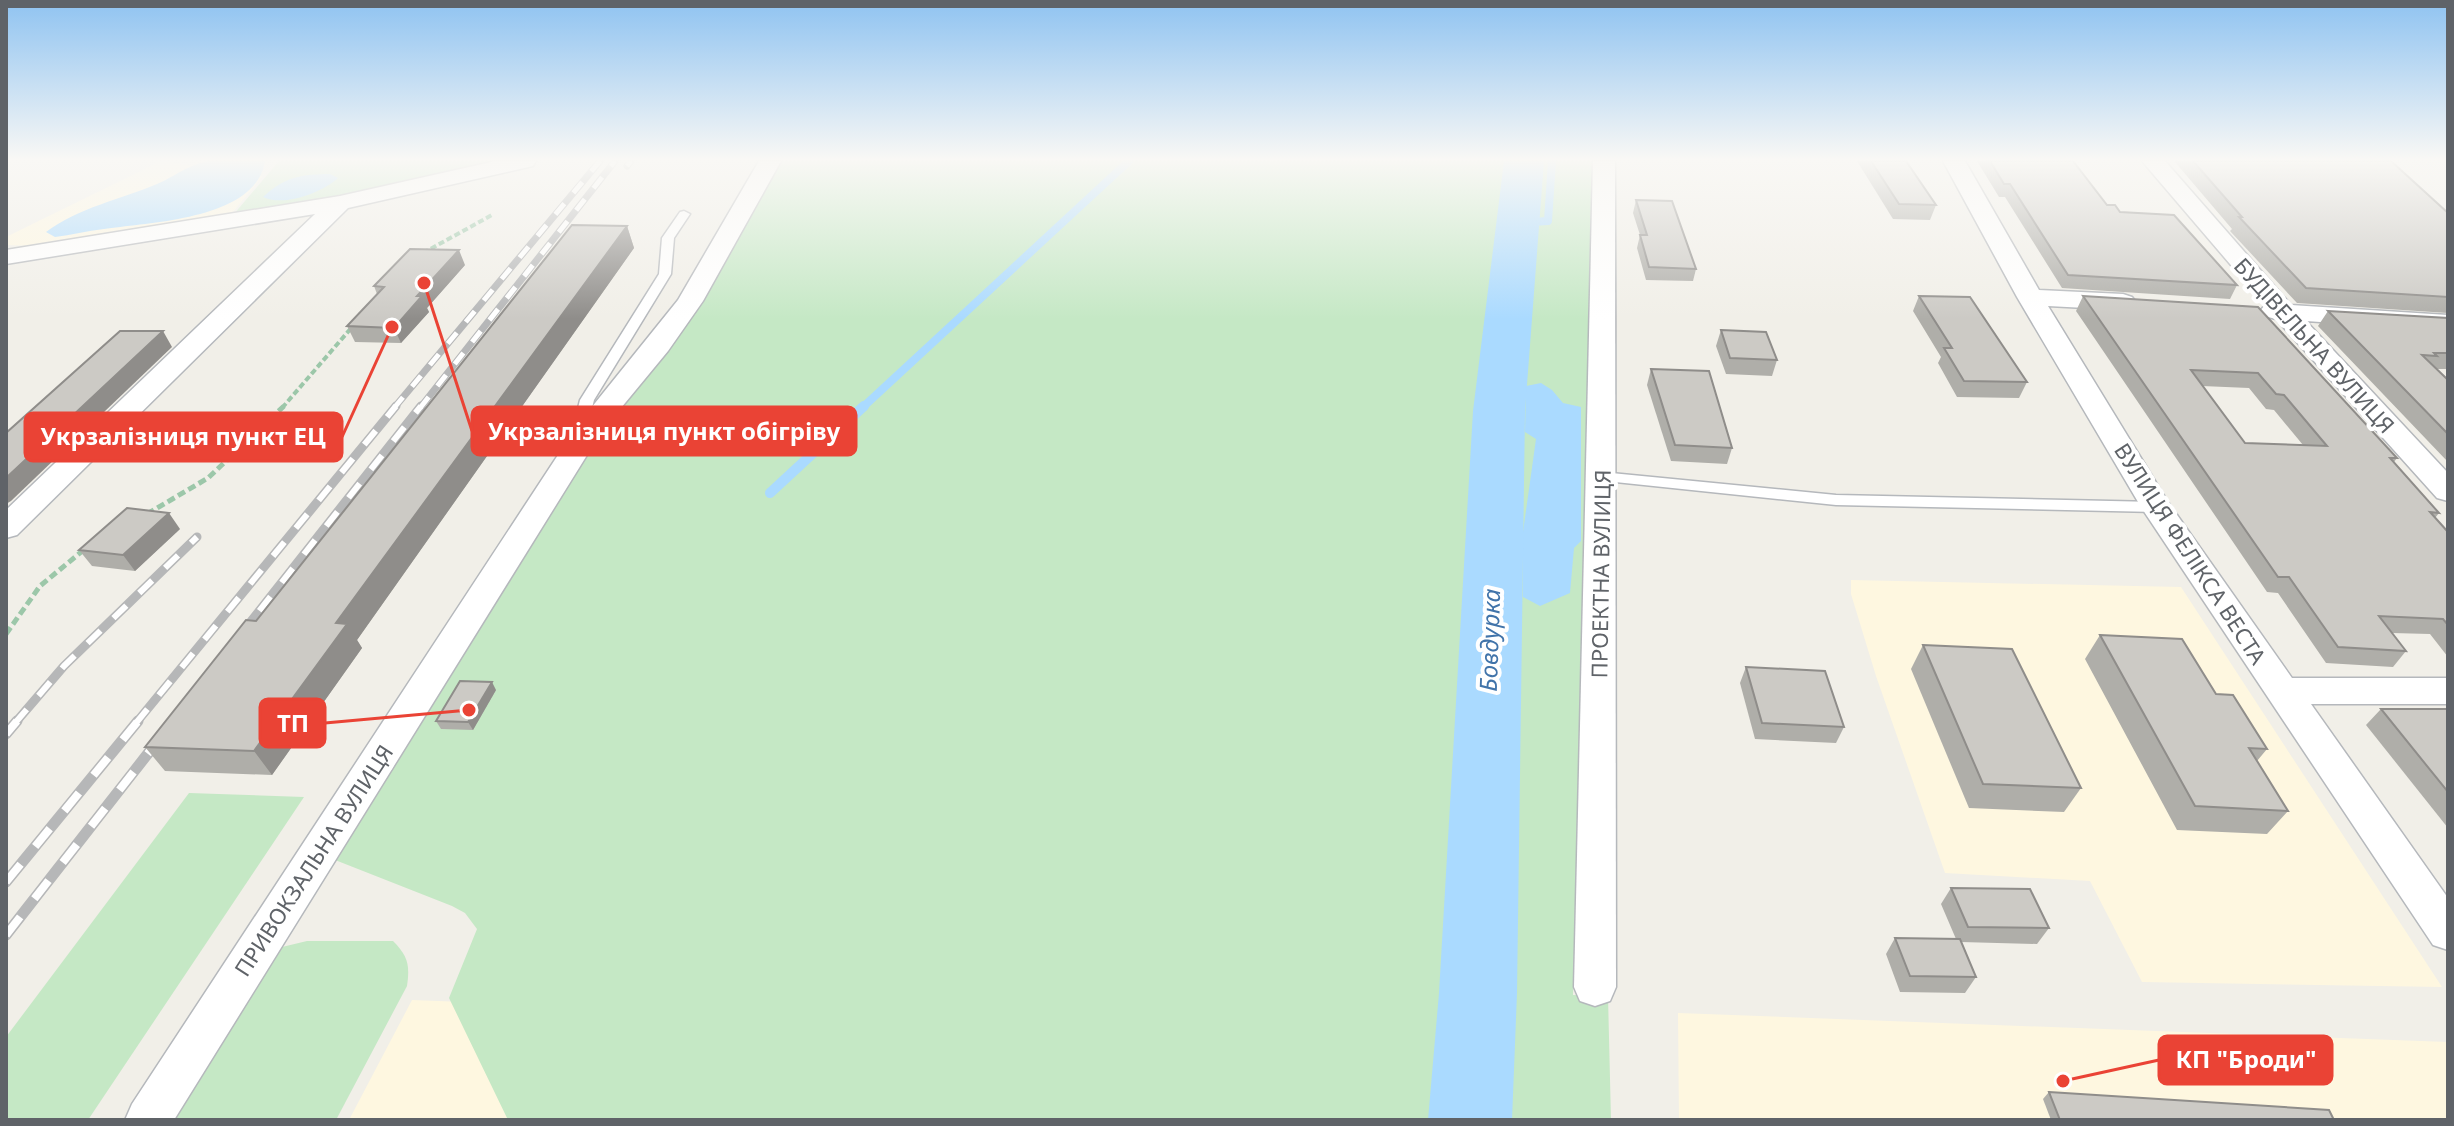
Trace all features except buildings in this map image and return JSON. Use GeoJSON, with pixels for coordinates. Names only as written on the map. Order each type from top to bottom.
{"type":"FeatureCollection","features":[{"type":"Feature","properties":{"kind":"street"},"geometry":{"type":"LineString","coordinates":[[6,257],[275,214]]}},
{"type":"Feature","properties":{"kind":"street"},"geometry":{"type":"LineString","coordinates":[[6,528],[329,214]]}},
{"type":"Feature","properties":{"kind":"street","name":"ПРИВОКЗАЛЬНА ВУЛИЦЯ"},"geometry":{"type":"LineString","coordinates":[[148,1120],[589,429],[619,389],[658,347],[725,247],[743,214]]}},
{"type":"Feature","properties":{"kind":"street","name":"ПРОЕКТНА ВУЛИЦЯ"},"geometry":{"type":"LineString","coordinates":[[1595,987],[1604,214]]}},
{"type":"Feature","properties":{"kind":"street","name":"ВУЛИЦЯ ФЕЛІКСА ВЕСТА"},"geometry":{"type":"LineString","coordinates":[[1983,214],[2156,507],[2448,932]]}},
{"type":"Feature","properties":{"kind":"street","name":"БУДІВЕЛЬНА ВУЛИЦЯ"},"geometry":{"type":"LineString","coordinates":[[2199,214],[2448,491]]}},
{"type":"Feature","properties":{"kind":"street"},"geometry":{"type":"LineString","coordinates":[[2030,297],[2141,303]]}},
{"type":"Feature","properties":{"kind":"street"},"geometry":{"type":"LineString","coordinates":[[2251,309],[2448,323]]}},
{"type":"Feature","properties":{"kind":"street"},"geometry":{"type":"LineString","coordinates":[[2282,691],[2448,691]]}},
{"type":"Feature","properties":{"kind":"lane"},"geometry":{"type":"LineString","coordinates":[[589,429],[583,416],[587,400],[665,274],[668,238],[684,214]]}},
{"type":"Feature","properties":{"kind":"lane"},"geometry":{"type":"LineString","coordinates":[[1601,477],[1836,500],[2156,507]]}},
{"type":"Feature","properties":{"kind":"path"},"geometry":{"type":"LineString","coordinates":[[417,257],[492,215]]}},
{"type":"Feature","properties":{"kind":"path"},"geometry":{"type":"LineString","coordinates":[[143,516],[185,495],[219,472],[249,444],[362,317]]}},
{"type":"Feature","properties":{"kind":"path"},"geometry":{"type":"LineString","coordinates":[[6,634],[26,599],[47,578],[94,543]]}},
{"type":"Feature","properties":{"kind":"shaded area"},"geometry":{"type":"Polygon","coordinates":[[[54,214],[229,214],[35,246],[6,245],[6,237],[54,214]]]}},
{"type":"Feature","properties":{"kind":"shaded area"},"geometry":{"type":"Polygon","coordinates":[[[1851,580],[2181,587],[2442,987],[2142,982],[2090,881],[1945,873],[1876,676],[1851,594],[1851,580]]]}},
{"type":"Feature","properties":{"kind":"shaded area"},"geometry":{"type":"Polygon","coordinates":[[[412,1000],[643,1009],[600,1120],[349,1120],[412,1000]]]}},
{"type":"Feature","properties":{"kind":"shaded area"},"geometry":{"type":"Polygon","coordinates":[[[1678,1013],[2448,1042],[2448,1120],[1679,1120],[1678,1013]]]}},
{"type":"Feature","properties":{"kind":"green space"},"geometry":{"type":"Polygon","coordinates":[[[234,214],[265,214],[228,221],[234,214]]]}},
{"type":"Feature","properties":{"kind":"green space"},"geometry":{"type":"Polygon","coordinates":[[[744,214],[1596,214],[1573,995],[1608,996],[1611,1120],[508,1120],[449,998],[477,929],[465,913],[452,906],[330,858],[577,465],[744,214]]]}},
{"type":"Feature","properties":{"kind":"green space"},"geometry":{"type":"Polygon","coordinates":[[[189,793],[304,797],[88,1120],[6,1120],[6,1037],[189,793]]]}},
{"type":"Feature","properties":{"kind":"green space"},"geometry":{"type":"Polygon","coordinates":[[[307,941],[393,941],[405,956],[408,966],[407,986],[336,1120],[148,1120],[260,957],[307,941]]]}},
{"type":"Feature","properties":{"kind":"water"},"geometry":{"type":"Polygon","coordinates":[[[79,214],[200,214],[55,237],[46,232],[79,214]]]}},
{"type":"Feature","properties":{"kind":"water"},"geometry":{"type":"Polygon","coordinates":[[[1541,383],[1563,403],[1581,407],[1581,541],[1574,548],[1570,593],[1540,606],[1523,597],[1523,532],[1536,439],[1525,432],[1526,386],[1541,383]]]}},
{"type":"Feature","properties":{"kind":"waterway"},"geometry":{"type":"LineString","coordinates":[[862,408],[1072,214]]}},
{"type":"Feature","properties":{"kind":"waterway","name":"Бовдурка"},"geometry":{"type":"LineString","coordinates":[[1470,1120],[1478,993],[1499,411],[1519,214]]}},
{"type":"Feature","properties":{"kind":"waterway"},"geometry":{"type":"LineString","coordinates":[[1518,223],[1548,221],[1548,214]]}},
{"type":"Feature","properties":{"kind":"waterway"},"geometry":{"type":"LineString","coordinates":[[770,493],[864,406]]}},
{"type":"Feature","properties":{"kind":"railway"},"geometry":{"type":"LineString","coordinates":[[394,408],[556,214]]}},
{"type":"Feature","properties":{"kind":"railway"},"geometry":{"type":"LineString","coordinates":[[420,408],[574,214]]}},
{"type":"Feature","properties":{"kind":"railway"},"geometry":{"type":"LineString","coordinates":[[136,723],[396,406]]}},
{"type":"Feature","properties":{"kind":"railway"},"geometry":{"type":"LineString","coordinates":[[237,639],[421,406]]}},
{"type":"Feature","properties":{"kind":"railway"},"geometry":{"type":"LineString","coordinates":[[15,723],[64,666],[197,537]]}},
{"type":"Feature","properties":{"kind":"railway"},"geometry":{"type":"LineString","coordinates":[[6,734],[17,721]]}},
{"type":"Feature","properties":{"kind":"railway"},"geometry":{"type":"LineString","coordinates":[[6,882],[138,721]]}},
{"type":"Feature","properties":{"kind":"railway"},"geometry":{"type":"LineString","coordinates":[[6,935],[164,733]]}},
{"type":"Feature","properties":{"kind":"place","name":"Укрзалізниця пункт обігріву"},"geometry":{"type":"Point","coordinates":[424,283]}},
{"type":"Feature","properties":{"kind":"place","name":"Укрзалізниця пункт ЕЦ"},"geometry":{"type":"Point","coordinates":[392,327]}},
{"type":"Feature","properties":{"kind":"place","name":"ТП"},"geometry":{"type":"Point","coordinates":[469,710]}},
{"type":"Feature","properties":{"kind":"place","name":"КП \"Броди\""},"geometry":{"type":"Point","coordinates":[2063,1081]}}]}
